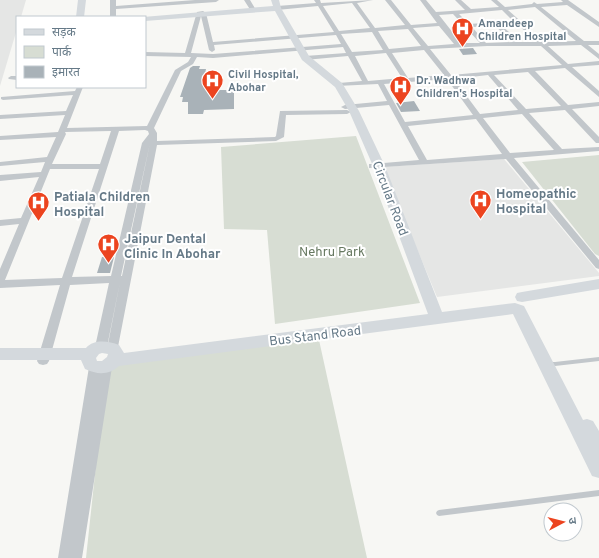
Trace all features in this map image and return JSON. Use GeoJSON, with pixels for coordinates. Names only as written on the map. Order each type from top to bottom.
{"type":"FeatureCollection","features":[{"type":"Feature","properties":{"kind":"main road"},"geometry":{"type":"LineString","coordinates":[[80,16],[82,0]]}},
{"type":"Feature","properties":{"kind":"main road"},"geometry":{"type":"LineString","coordinates":[[85,16],[86,0]]}},
{"type":"Feature","properties":{"kind":"main road"},"geometry":{"type":"LineString","coordinates":[[146,18],[253,9],[275,4]]}},
{"type":"Feature","properties":{"kind":"main road","name":"Circular Road"},"geometry":{"type":"LineString","coordinates":[[275,4],[305,58],[336,84],[334,85],[348,109],[376,166],[431,316]]}},
{"type":"Feature","properties":{"kind":"main road","name":"Bus Stand Road"},"geometry":{"type":"LineString","coordinates":[[521,305],[599,284]]}},
{"type":"Feature","properties":{"kind":"main road","name":"Bus Stand Road"},"geometry":{"type":"LineString","coordinates":[[44,357],[103,357],[521,305],[599,293]]}},
{"type":"Feature","properties":{"kind":"main road"},"geometry":{"type":"LineString","coordinates":[[521,305],[555,364],[599,448]]}},
{"type":"Feature","properties":{"kind":"main road"},"geometry":{"type":"LineString","coordinates":[[521,305],[599,470]]}},
{"type":"Feature","properties":{"kind":"main road"},"geometry":{"type":"LineString","coordinates":[[0,354],[44,357]]}},
{"type":"Feature","properties":{"kind":"main road"},"geometry":{"type":"LineString","coordinates":[[0,362],[44,357]]}},
{"type":"Feature","properties":{"kind":"street"},"geometry":{"type":"LineString","coordinates":[[113,0],[113,16]]}},
{"type":"Feature","properties":{"kind":"street"},"geometry":{"type":"LineString","coordinates":[[113,8],[160,2],[180,3],[216,0]]}},
{"type":"Feature","properties":{"kind":"street"},"geometry":{"type":"LineString","coordinates":[[247,0],[253,9]]}},
{"type":"Feature","properties":{"kind":"street"},"geometry":{"type":"LineString","coordinates":[[275,4],[370,0]]}},
{"type":"Feature","properties":{"kind":"street"},"geometry":{"type":"LineString","coordinates":[[388,0],[450,77],[508,156],[599,266]]}},
{"type":"Feature","properties":{"kind":"street"},"geometry":{"type":"LineString","coordinates":[[423,0],[459,45]]}},
{"type":"Feature","properties":{"kind":"street"},"geometry":{"type":"LineString","coordinates":[[458,0],[470,11]]}},
{"type":"Feature","properties":{"kind":"street"},"geometry":{"type":"LineString","coordinates":[[494,0],[599,95]]}},
{"type":"Feature","properties":{"kind":"street"},"geometry":{"type":"LineString","coordinates":[[529,0],[599,57]]}},
{"type":"Feature","properties":{"kind":"street"},"geometry":{"type":"LineString","coordinates":[[352,1],[374,30],[406,80]]}},
{"type":"Feature","properties":{"kind":"street"},"geometry":{"type":"LineString","coordinates":[[435,14],[536,6],[566,1],[598,24]]}},
{"type":"Feature","properties":{"kind":"street"},"geometry":{"type":"LineString","coordinates":[[318,2],[351,55],[366,83]]}},
{"type":"Feature","properties":{"kind":"street"},"geometry":{"type":"LineString","coordinates":[[180,3],[183,16]]}},
{"type":"Feature","properties":{"kind":"street"},"geometry":{"type":"LineString","coordinates":[[454,12],[485,45]]}},
{"type":"Feature","properties":{"kind":"street"},"geometry":{"type":"LineString","coordinates":[[201,14],[214,56]]}},
{"type":"Feature","properties":{"kind":"street"},"geometry":{"type":"LineString","coordinates":[[64,558],[103,357],[126,279],[152,135],[178,70],[191,63],[201,14]]}},
{"type":"Feature","properties":{"kind":"street"},"geometry":{"type":"LineString","coordinates":[[467,26],[518,22]]}},
{"type":"Feature","properties":{"kind":"street"},"geometry":{"type":"LineString","coordinates":[[210,44],[294,38],[441,24]]}},
{"type":"Feature","properties":{"kind":"street"},"geometry":{"type":"LineString","coordinates":[[497,24],[518,44]]}},
{"type":"Feature","properties":{"kind":"street"},"geometry":{"type":"LineString","coordinates":[[305,58],[459,45],[599,43]]}},
{"type":"Feature","properties":{"kind":"street"},"geometry":{"type":"LineString","coordinates":[[146,54],[214,56],[345,45]]}},
{"type":"Feature","properties":{"kind":"street"},"geometry":{"type":"LineString","coordinates":[[336,84],[450,77],[599,63]]}},
{"type":"Feature","properties":{"kind":"street"},"geometry":{"type":"LineString","coordinates":[[529,69],[599,141]]}},
{"type":"Feature","properties":{"kind":"street"},"geometry":{"type":"LineString","coordinates":[[489,73],[560,152]]}},
{"type":"Feature","properties":{"kind":"street"},"geometry":{"type":"LineString","coordinates":[[380,82],[424,162]]}},
{"type":"Feature","properties":{"kind":"street"},"geometry":{"type":"LineString","coordinates":[[3,98],[79,90],[25,221],[5,260],[0,282],[126,279]]}},
{"type":"Feature","properties":{"kind":"street"},"geometry":{"type":"LineString","coordinates":[[0,138],[116,128],[152,135],[276,139],[280,136],[283,113],[348,109],[392,103]]}},
{"type":"Feature","properties":{"kind":"street"},"geometry":{"type":"LineString","coordinates":[[403,124],[599,104]]}},
{"type":"Feature","properties":{"kind":"street"},"geometry":{"type":"LineString","coordinates":[[0,117],[70,113]]}},
{"type":"Feature","properties":{"kind":"street"},"geometry":{"type":"LineString","coordinates":[[44,357],[66,280],[116,128]]}},
{"type":"Feature","properties":{"kind":"street"},"geometry":{"type":"LineString","coordinates":[[75,558],[115,279],[146,143],[152,135]]}},
{"type":"Feature","properties":{"kind":"street"},"geometry":{"type":"LineString","coordinates":[[376,166],[599,148]]}},
{"type":"Feature","properties":{"kind":"street"},"geometry":{"type":"LineString","coordinates":[[0,164],[48,167],[104,166]]}},
{"type":"Feature","properties":{"kind":"street"},"geometry":{"type":"LineString","coordinates":[[0,178],[48,167]]}},
{"type":"Feature","properties":{"kind":"street"},"geometry":{"type":"LineString","coordinates":[[0,223],[25,221]]}},
{"type":"Feature","properties":{"kind":"lane"},"geometry":{"type":"LineString","coordinates":[[555,364],[599,359]]}},
{"type":"Feature","properties":{"kind":"lane"},"geometry":{"type":"LineString","coordinates":[[439,513],[599,493]]}},
{"type":"Feature","properties":{"kind":"shaded area"},"geometry":{"type":"Polygon","coordinates":[[[0,0],[26,0],[21,16],[16,16],[16,32],[0,86],[0,0]]]}},
{"type":"Feature","properties":{"kind":"shaded area","name":"Homeopathic Hospital"},"geometry":{"type":"Polygon","coordinates":[[[504,159],[599,273],[599,276],[437,297],[383,167],[504,159]]]}},
{"type":"Feature","properties":{"kind":"green space","name":"Nehru Park"},"geometry":{"type":"Polygon","coordinates":[[[356,136],[420,303],[275,324],[267,230],[224,229],[221,147],[356,136]]]}},
{"type":"Feature","properties":{"kind":"green space"},"geometry":{"type":"Polygon","coordinates":[[[599,155],[599,256],[595,254],[522,162],[599,155]]]}},
{"type":"Feature","properties":{"kind":"green space"},"geometry":{"type":"Polygon","coordinates":[[[319,340],[367,558],[86,558],[107,362],[319,340]]]}},
{"type":"Feature","properties":{"kind":"building"},"geometry":{"type":"Polygon","coordinates":[[[473,48],[477,54],[463,55],[459,49],[473,48]]]}},
{"type":"Feature","properties":{"kind":"building"},"geometry":{"type":"Polygon","coordinates":[[[193,66],[200,66],[199,69],[206,69],[204,79],[214,79],[213,90],[234,90],[234,109],[204,110],[203,114],[188,114],[188,102],[182,102],[183,97],[180,97],[190,68],[193,66]]]}},
{"type":"Feature","properties":{"kind":"building"},"geometry":{"type":"Polygon","coordinates":[[[414,101],[420,111],[401,112],[396,103],[414,101]]]}},
{"type":"Feature","properties":{"kind":"building"},"geometry":{"type":"Polygon","coordinates":[[[102,257],[114,257],[110,273],[97,273],[102,257]]]}},
{"type":"Feature","properties":{"kind":"place","name":"Amandeep Children Hospital"},"geometry":{"type":"Point","coordinates":[462,48]}},
{"type":"Feature","properties":{"kind":"place","name":"Civil Hospital, Abohar"},"geometry":{"type":"Point","coordinates":[212,100]}},
{"type":"Feature","properties":{"kind":"place","name":"Dr. Wadhwa Children's Hospital"},"geometry":{"type":"Point","coordinates":[401,106]}},
{"type":"Feature","properties":{"kind":"place","name":"Homeopathic Hospital"},"geometry":{"type":"Point","coordinates":[480,220]}},
{"type":"Feature","properties":{"kind":"place","name":"Patiala Children Hospital"},"geometry":{"type":"Point","coordinates":[38,222]}},
{"type":"Feature","properties":{"kind":"place","name":"Jaipur Dental Clinic In Abohar"},"geometry":{"type":"Point","coordinates":[108,264]}}]}
